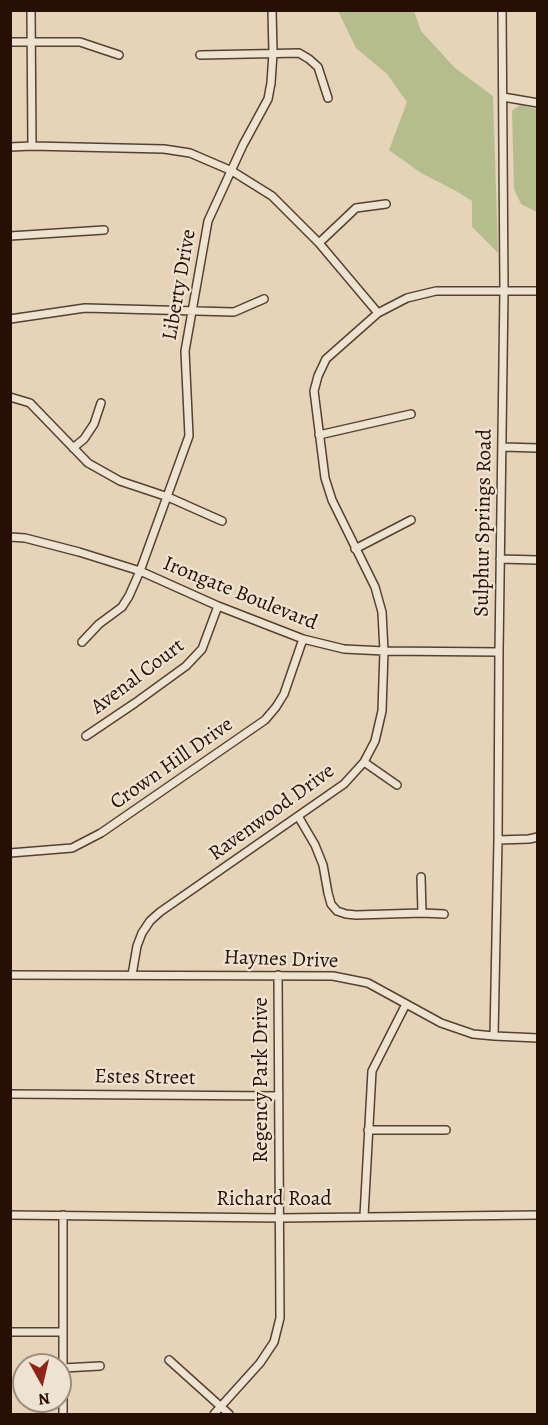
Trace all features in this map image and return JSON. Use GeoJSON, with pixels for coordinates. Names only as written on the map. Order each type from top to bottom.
{"type":"FeatureCollection","features":[{"type":"Feature","properties":{"kind":"street"},"geometry":{"type":"LineString","coordinates":[[31,10],[32,146]]}},
{"type":"Feature","properties":{"kind":"street","name":"Liberty Drive"},"geometry":{"type":"LineString","coordinates":[[82,642],[99,624],[122,607],[140,571],[189,436],[185,351],[208,222],[243,145],[268,99],[273,53],[272,10]]}},
{"type":"Feature","properties":{"kind":"street","name":"Sulphur Springs Road"},"geometry":{"type":"LineString","coordinates":[[494,1036],[504,290],[502,10]]}},
{"type":"Feature","properties":{"kind":"street"},"geometry":{"type":"LineString","coordinates":[[10,42],[80,42],[119,55]]}},
{"type":"Feature","properties":{"kind":"street"},"geometry":{"type":"LineString","coordinates":[[200,55],[299,53],[318,67],[328,98]]}},
{"type":"Feature","properties":{"kind":"street"},"geometry":{"type":"LineString","coordinates":[[503,97],[537,103]]}},
{"type":"Feature","properties":{"kind":"street"},"geometry":{"type":"LineString","coordinates":[[10,147],[164,149],[190,153],[232,171],[272,196],[319,243],[378,313]]}},
{"type":"Feature","properties":{"kind":"street"},"geometry":{"type":"LineString","coordinates":[[319,243],[356,208],[386,204]]}},
{"type":"Feature","properties":{"kind":"street"},"geometry":{"type":"LineString","coordinates":[[10,236],[104,230]]}},
{"type":"Feature","properties":{"kind":"street","name":"Ravenwood Drive"},"geometry":{"type":"LineString","coordinates":[[132,975],[137,946],[150,921],[344,784],[364,762],[375,741],[382,711],[384,651],[382,612],[375,587],[332,500],[326,478],[314,391],[326,359],[378,313],[407,298],[436,291],[537,291]]}},
{"type":"Feature","properties":{"kind":"street"},"geometry":{"type":"LineString","coordinates":[[10,319],[85,308],[234,312],[264,299]]}},
{"type":"Feature","properties":{"kind":"street"},"geometry":{"type":"LineString","coordinates":[[10,397],[30,404],[88,464],[120,481],[168,497],[222,521]]}},
{"type":"Feature","properties":{"kind":"street"},"geometry":{"type":"LineString","coordinates":[[74,448],[84,439],[94,424],[101,404]]}},
{"type":"Feature","properties":{"kind":"street"},"geometry":{"type":"LineString","coordinates":[[320,435],[411,414]]}},
{"type":"Feature","properties":{"kind":"street"},"geometry":{"type":"LineString","coordinates":[[502,447],[537,448]]}},
{"type":"Feature","properties":{"kind":"street"},"geometry":{"type":"LineString","coordinates":[[356,549],[411,520]]}},
{"type":"Feature","properties":{"kind":"street","name":"Irongate Boulevard"},"geometry":{"type":"LineString","coordinates":[[10,537],[25,538],[79,552],[140,571],[219,606],[303,639],[344,648],[384,651],[499,652]]}},
{"type":"Feature","properties":{"kind":"street"},"geometry":{"type":"LineString","coordinates":[[500,560],[537,560]]}},
{"type":"Feature","properties":{"kind":"street","name":"Avenal Court"},"geometry":{"type":"LineString","coordinates":[[86,736],[186,666],[202,648],[219,606]]}},
{"type":"Feature","properties":{"kind":"street","name":"Crown Hill Drive"},"geometry":{"type":"LineString","coordinates":[[10,853],[72,848],[101,833],[265,720],[284,694],[303,639]]}},
{"type":"Feature","properties":{"kind":"street"},"geometry":{"type":"LineString","coordinates":[[364,762],[397,784]]}},
{"type":"Feature","properties":{"kind":"street"},"geometry":{"type":"LineString","coordinates":[[298,816],[315,845],[323,865],[331,904],[338,910],[346,915],[444,914]]}},
{"type":"Feature","properties":{"kind":"street"},"geometry":{"type":"LineString","coordinates":[[498,840],[537,837]]}},
{"type":"Feature","properties":{"kind":"street"},"geometry":{"type":"LineString","coordinates":[[421,877],[422,913]]}},
{"type":"Feature","properties":{"kind":"street","name":"Haynes Drive"},"geometry":{"type":"LineString","coordinates":[[10,975],[333,976],[368,983],[441,1023],[473,1034],[537,1038]]}},
{"type":"Feature","properties":{"kind":"street","name":"Regency Park Drive"},"geometry":{"type":"LineString","coordinates":[[214,1414],[260,1364],[274,1342],[280,1318],[278,975]]}},
{"type":"Feature","properties":{"kind":"street"},"geometry":{"type":"LineString","coordinates":[[364,1216],[372,1071],[406,1004]]}},
{"type":"Feature","properties":{"kind":"street","name":"Estes Street"},"geometry":{"type":"LineString","coordinates":[[10,1094],[279,1096]]}},
{"type":"Feature","properties":{"kind":"street"},"geometry":{"type":"LineString","coordinates":[[368,1130],[446,1130]]}},
{"type":"Feature","properties":{"kind":"street","name":"Richard Road"},"geometry":{"type":"LineString","coordinates":[[10,1215],[280,1218],[537,1215]]}},
{"type":"Feature","properties":{"kind":"street"},"geometry":{"type":"LineString","coordinates":[[63,1215],[63,1353]]}},
{"type":"Feature","properties":{"kind":"street"},"geometry":{"type":"LineString","coordinates":[[10,1332],[63,1332]]}},
{"type":"Feature","properties":{"kind":"street"},"geometry":{"type":"LineString","coordinates":[[169,1360],[230,1414]]}},
{"type":"Feature","properties":{"kind":"street"},"geometry":{"type":"LineString","coordinates":[[72,1368],[100,1366]]}},
{"type":"Feature","properties":{"kind":"green space"},"geometry":{"type":"Polygon","coordinates":[[[338,11],[414,11],[421,31],[455,68],[493,96],[498,253],[472,227],[472,201],[421,173],[389,150],[407,102],[387,74],[356,48],[338,11]]]}},
{"type":"Feature","properties":{"kind":"green space"},"geometry":{"type":"Polygon","coordinates":[[[520,105],[537,109],[537,212],[521,204],[514,189],[512,111],[520,105]]]}}]}
